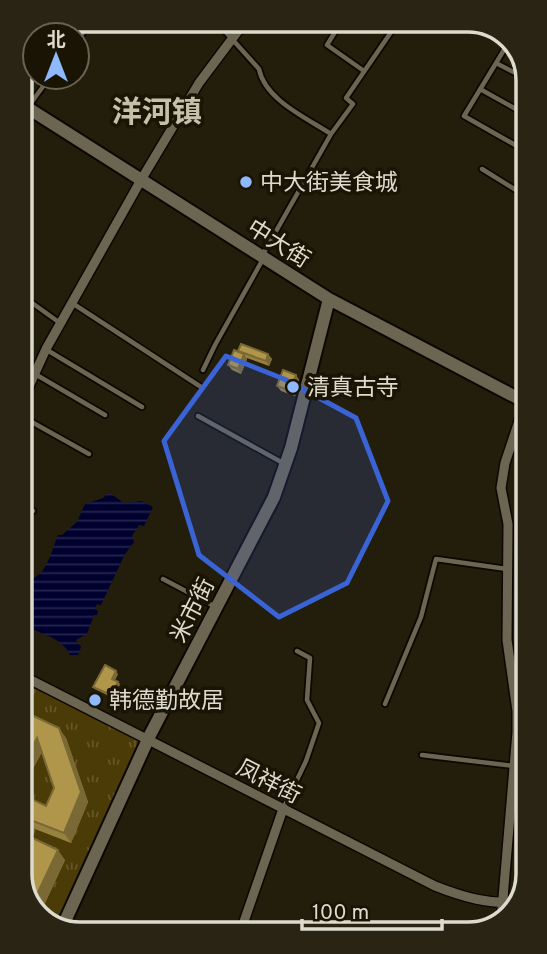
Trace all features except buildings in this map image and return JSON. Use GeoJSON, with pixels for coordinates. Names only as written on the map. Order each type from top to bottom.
{"type":"FeatureCollection","features":[{"type":"Feature","properties":{"kind":"street"},"geometry":{"type":"LineString","coordinates":[[32,380],[60,323],[141,180],[199,83],[238,32]]}},
{"type":"Feature","properties":{"kind":"street","name":"中大街"},"geometry":{"type":"LineString","coordinates":[[32,111],[329,299],[516,397]]}},
{"type":"Feature","properties":{"kind":"street","name":"米市街"},"geometry":{"type":"LineString","coordinates":[[65,920],[148,741],[274,497],[286,464],[329,299]]}},
{"type":"Feature","properties":{"kind":"street"},"geometry":{"type":"LineString","coordinates":[[516,429],[505,463],[501,488],[508,524],[507,640],[516,704]]}},
{"type":"Feature","properties":{"kind":"street","name":"凤祥街"},"geometry":{"type":"LineString","coordinates":[[32,681],[435,886],[476,899],[504,903]]}},
{"type":"Feature","properties":{"kind":"street"},"geometry":{"type":"LineString","coordinates":[[504,903],[516,748]]}},
{"type":"Feature","properties":{"kind":"street"},"geometry":{"type":"LineString","coordinates":[[245,922],[283,809]]}},
{"type":"Feature","properties":{"kind":"lane"},"geometry":{"type":"LineString","coordinates":[[226,32],[259,69],[261,79],[272,93],[331,134]]}},
{"type":"Feature","properties":{"kind":"lane"},"geometry":{"type":"LineString","coordinates":[[335,32],[327,45],[364,71]]}},
{"type":"Feature","properties":{"kind":"lane"},"geometry":{"type":"LineString","coordinates":[[203,370],[331,134],[353,104],[346,98],[391,32]]}},
{"type":"Feature","properties":{"kind":"lane"},"geometry":{"type":"LineString","coordinates":[[504,50],[464,116],[516,146]]}},
{"type":"Feature","properties":{"kind":"lane"},"geometry":{"type":"LineString","coordinates":[[496,63],[515,73]]}},
{"type":"Feature","properties":{"kind":"lane"},"geometry":{"type":"LineString","coordinates":[[480,89],[516,109]]}},
{"type":"Feature","properties":{"kind":"lane"},"geometry":{"type":"LineString","coordinates":[[482,169],[516,190]]}},
{"type":"Feature","properties":{"kind":"lane"},"geometry":{"type":"LineString","coordinates":[[32,303],[60,323]]}},
{"type":"Feature","properties":{"kind":"lane"},"geometry":{"type":"LineString","coordinates":[[71,303],[201,387]]}},
{"type":"Feature","properties":{"kind":"lane"},"geometry":{"type":"LineString","coordinates":[[46,349],[142,407]]}},
{"type":"Feature","properties":{"kind":"lane"},"geometry":{"type":"LineString","coordinates":[[35,374],[105,415]]}},
{"type":"Feature","properties":{"kind":"lane"},"geometry":{"type":"LineString","coordinates":[[198,416],[286,464]]}},
{"type":"Feature","properties":{"kind":"lane"},"geometry":{"type":"LineString","coordinates":[[32,422],[89,454]]}},
{"type":"Feature","properties":{"kind":"lane"},"geometry":{"type":"LineString","coordinates":[[385,704],[421,617],[436,559],[508,569]]}},
{"type":"Feature","properties":{"kind":"lane"},"geometry":{"type":"LineString","coordinates":[[163,579],[217,607]]}},
{"type":"Feature","properties":{"kind":"lane"},"geometry":{"type":"LineString","coordinates":[[283,809],[306,761],[319,723],[307,700],[310,658],[297,651]]}},
{"type":"Feature","properties":{"kind":"lane"},"geometry":{"type":"LineString","coordinates":[[422,755],[514,766]]}},
{"type":"Feature","properties":{"kind":"highlighted area"},"geometry":{"type":"Polygon","coordinates":[[[226,356],[284,379],[356,418],[388,501],[347,583],[279,617],[199,555],[164,441],[226,356]]]}},
{"type":"Feature","properties":{"kind":"green space"},"geometry":{"type":"Polygon","coordinates":[[[32,681],[140,735],[138,746],[59,917],[44,906],[36,896],[32,884],[32,681]]]}},
{"type":"Feature","properties":{"kind":"shaded area"},"geometry":{"type":"Polygon","coordinates":[[[111,494],[124,503],[142,501],[153,507],[144,526],[139,525],[132,536],[134,542],[125,554],[101,605],[97,604],[97,615],[94,615],[87,634],[76,640],[81,647],[78,655],[70,655],[60,642],[32,628],[32,578],[41,573],[58,535],[62,535],[77,522],[85,504],[111,494]]]}},
{"type":"Feature","properties":{"kind":"place","name":"中大街美食城"},"geometry":{"type":"Point","coordinates":[246,182]}},
{"type":"Feature","properties":{"kind":"place","name":"清真古寺"},"geometry":{"type":"Point","coordinates":[293,387]}},
{"type":"Feature","properties":{"kind":"place","name":"韩德勤故居"},"geometry":{"type":"Point","coordinates":[95,700]}},
{"type":"Feature","properties":{"kind":"district","name":"洋河镇"},"geometry":{"type":"Point","coordinates":[157,112]}}]}
